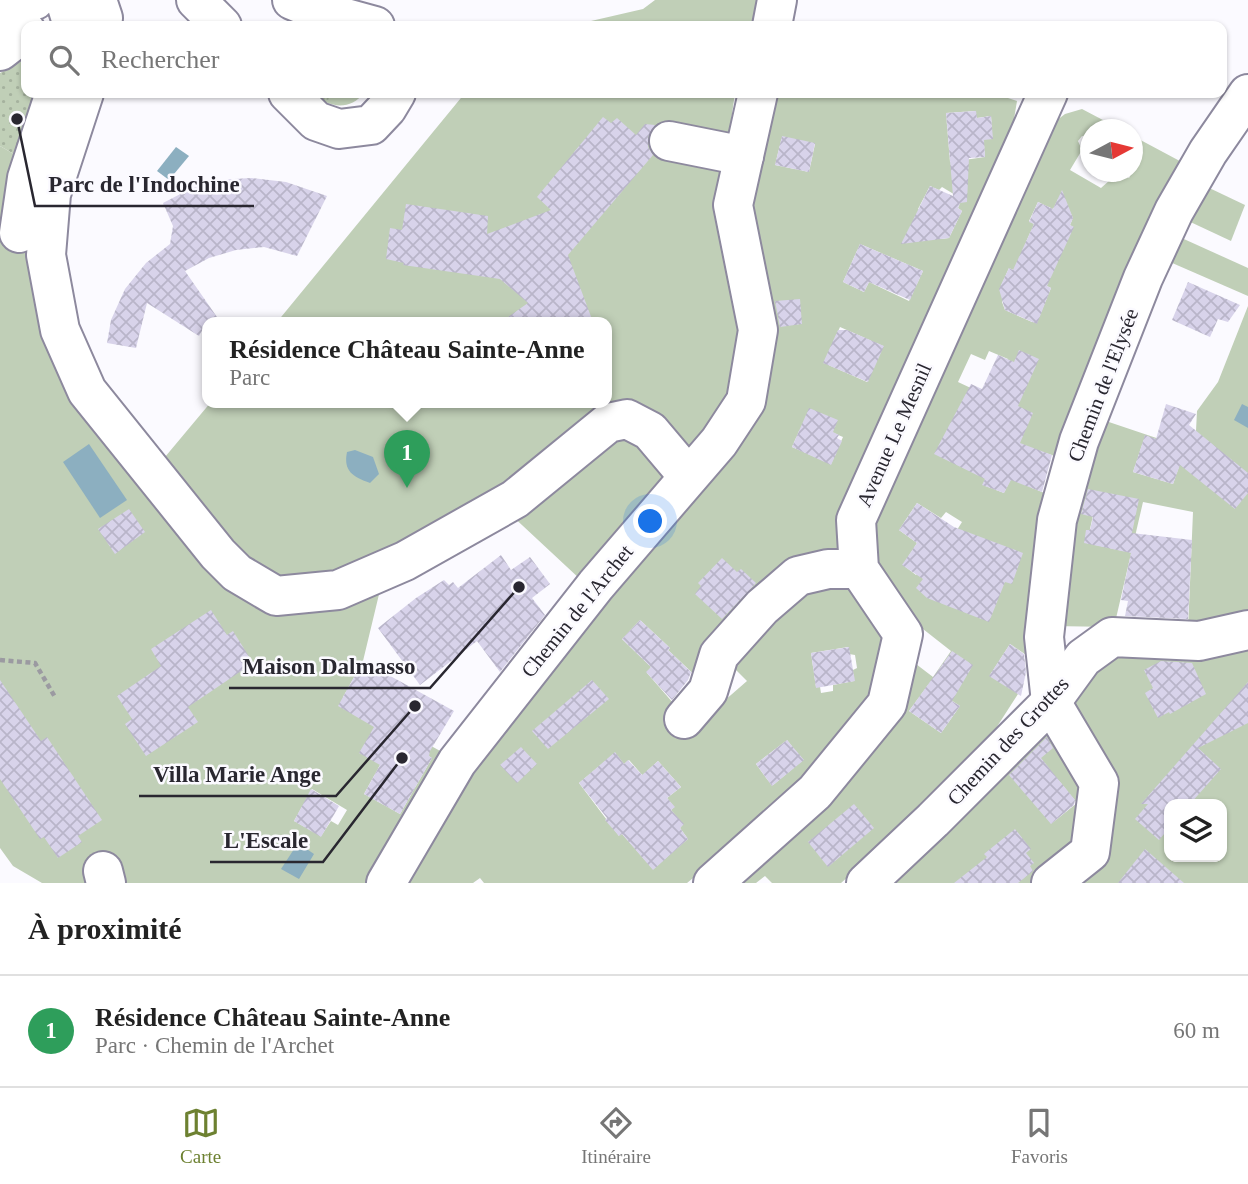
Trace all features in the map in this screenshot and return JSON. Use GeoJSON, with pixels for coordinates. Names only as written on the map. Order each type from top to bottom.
{"type":"FeatureCollection","features":[{"type":"Feature","properties":{"kind":"street"},"geometry":{"type":"LineString","coordinates":[[0,19],[21,3],[35,0]]}},
{"type":"Feature","properties":{"kind":"street"},"geometry":{"type":"LineString","coordinates":[[38,21],[60,0]]}},
{"type":"Feature","properties":{"kind":"street"},"geometry":{"type":"LineString","coordinates":[[65,0],[71,21]]}},
{"type":"Feature","properties":{"kind":"street"},"geometry":{"type":"LineString","coordinates":[[97,0],[102,21]]}},
{"type":"Feature","properties":{"kind":"street"},"geometry":{"type":"LineString","coordinates":[[196,0],[217,21]]}},
{"type":"Feature","properties":{"kind":"street"},"geometry":{"type":"LineString","coordinates":[[773,21],[777,0]]}},
{"type":"Feature","properties":{"kind":"street"},"geometry":{"type":"LineString","coordinates":[[298,1],[359,21]]}},
{"type":"Feature","properties":{"kind":"street"},"geometry":{"type":"LineString","coordinates":[[0,51],[21,36]]}},
{"type":"Feature","properties":{"kind":"street","name":"Chemin de l'Elysée"},"geometry":{"type":"LineString","coordinates":[[1051,702],[1044,637],[1057,520],[1079,441],[1143,278],[1174,211],[1208,152],[1248,94]]}},
{"type":"Feature","properties":{"kind":"street"},"geometry":{"type":"LineString","coordinates":[[19,233],[27,177],[53,98]]}},
{"type":"Feature","properties":{"kind":"street"},"geometry":{"type":"LineString","coordinates":[[82,98],[51,194],[46,255],[60,330],[87,391],[218,554],[237,573],[276,596],[338,590],[405,561],[515,499],[607,423],[627,419],[650,431],[688,476]]}},
{"type":"Feature","properties":{"kind":"street"},"geometry":{"type":"LineString","coordinates":[[293,98],[316,121],[340,130],[371,125],[393,98]]}},
{"type":"Feature","properties":{"kind":"street","name":"Chemin de l'Archet"},"geometry":{"type":"LineString","coordinates":[[386,883],[457,762],[596,585],[719,442],[746,401],[758,330],[733,205],[757,98]]}},
{"type":"Feature","properties":{"kind":"street","name":"Avenue Le Mesnil"},"geometry":{"type":"LineString","coordinates":[[859,569],[856,520],[1046,98]]}},
{"type":"Feature","properties":{"kind":"street"},"geometry":{"type":"LineString","coordinates":[[668,141],[744,156]]}},
{"type":"Feature","properties":{"kind":"street"},"geometry":{"type":"LineString","coordinates":[[684,719],[708,691],[719,655],[762,607],[799,576],[828,569],[859,569],[903,634],[887,704],[815,792],[713,883]]}},
{"type":"Feature","properties":{"kind":"street","name":"Chemin des Grottes"},"geometry":{"type":"LineString","coordinates":[[866,883],[1051,702],[1083,658],[1112,637],[1199,641],[1248,630]]}},
{"type":"Feature","properties":{"kind":"street"},"geometry":{"type":"LineString","coordinates":[[1051,702],[1099,783],[1090,852],[1051,883]]}},
{"type":"Feature","properties":{"kind":"path"},"geometry":{"type":"LineString","coordinates":[[0,660],[35,663],[55,697]]}},
{"type":"Feature","properties":{"kind":"green space"},"geometry":{"type":"Polygon","coordinates":[[[655,0],[765,0],[763,20],[591,21],[643,9],[655,0]]]}},
{"type":"Feature","properties":{"kind":"green space"},"geometry":{"type":"Polygon","coordinates":[[[21,62],[21,98],[43,98],[19,157],[0,146],[0,73],[21,62]]]}},
{"type":"Feature","properties":{"kind":"green space"},"geometry":{"type":"Polygon","coordinates":[[[319,98],[359,98],[346,105],[325,102],[319,98]]]}},
{"type":"Feature","properties":{"kind":"green space"},"geometry":{"type":"Polygon","coordinates":[[[461,98],[734,98],[724,170],[747,346],[721,420],[581,580],[507,511],[381,586],[363,661],[343,697],[451,757],[375,883],[42,883],[13,866],[0,848],[0,146],[40,169],[29,249],[55,367],[144,493],[173,470],[165,457],[206,408],[612,408],[612,317],[281,317],[461,98]],[[386,732],[380,765],[364,794],[400,814],[432,758],[386,732]],[[312,789],[294,821],[321,836],[331,821],[338,825],[347,810],[312,789]]]}},
{"type":"Feature","properties":{"kind":"green space"},"geometry":{"type":"Polygon","coordinates":[[[771,98],[1008,98],[1017,101],[1012,131],[841,514],[837,558],[798,565],[783,574],[766,590],[757,585],[724,620],[712,647],[707,680],[669,719],[685,735],[747,681],[724,658],[788,592],[853,582],[882,628],[886,666],[853,721],[802,783],[742,838],[687,883],[484,883],[480,878],[473,883],[402,883],[492,733],[565,634],[603,600],[711,478],[760,388],[770,327],[743,218],[771,98]],[[975,111],[946,113],[950,162],[985,157],[983,132],[992,130],[991,116],[977,118],[975,111]],[[782,137],[775,165],[809,172],[815,144],[782,137]],[[930,186],[918,209],[924,212],[916,228],[941,239],[949,238],[962,211],[958,208],[962,199],[942,187],[939,190],[930,186]],[[860,244],[843,282],[864,292],[869,282],[909,301],[923,271],[860,244]],[[840,327],[824,363],[867,382],[883,346],[840,327]],[[814,425],[809,436],[799,431],[792,447],[831,464],[843,437],[814,425]],[[640,620],[622,639],[651,667],[647,673],[674,704],[686,693],[689,695],[702,682],[640,620]],[[848,647],[811,653],[816,687],[820,687],[821,693],[833,691],[833,685],[854,681],[853,670],[857,668],[855,655],[849,654],[848,647]],[[787,740],[756,764],[772,786],[803,760],[787,740]],[[615,753],[579,783],[619,836],[622,834],[653,869],[688,839],[680,828],[683,824],[671,810],[674,807],[667,798],[681,787],[658,761],[646,772],[654,783],[651,785],[629,760],[624,764],[615,753]]]}},
{"type":"Feature","properties":{"kind":"green space"},"geometry":{"type":"Polygon","coordinates":[[[1082,109],[1101,119],[1080,119],[1080,153],[1070,170],[1080,176],[1080,182],[1091,182],[1101,188],[1108,182],[1143,182],[1143,141],[1191,167],[1069,461],[1043,452],[1032,488],[1047,494],[1029,657],[1010,644],[990,675],[1018,694],[980,753],[921,812],[841,883],[772,883],[765,876],[756,883],[735,883],[916,664],[933,677],[951,651],[909,618],[869,548],[868,523],[1052,124],[1065,114],[1082,109]],[[1058,199],[1053,209],[1038,202],[1029,221],[1034,224],[1026,242],[1073,227],[1070,225],[1073,218],[1065,202],[1058,199]],[[1009,268],[1000,288],[1007,292],[1002,302],[1005,310],[1032,322],[1034,316],[1039,317],[1051,288],[1009,268]],[[989,351],[985,360],[971,354],[958,382],[990,397],[1008,359],[989,351]],[[1018,464],[985,479],[983,485],[1004,493],[1018,464]],[[917,503],[899,530],[917,543],[903,565],[916,575],[952,538],[962,522],[946,512],[941,518],[917,503]],[[928,685],[909,711],[941,733],[960,706],[928,685]]]}},
{"type":"Feature","properties":{"kind":"green space"},"geometry":{"type":"Polygon","coordinates":[[[1203,185],[1245,205],[1231,241],[1184,219],[1203,185]]]}},
{"type":"Feature","properties":{"kind":"green space"},"geometry":{"type":"Polygon","coordinates":[[[1175,235],[1248,268],[1248,296],[1163,259],[1175,235]]]}},
{"type":"Feature","properties":{"kind":"green space"},"geometry":{"type":"Polygon","coordinates":[[[1248,306],[1248,625],[1188,630],[1193,512],[1143,502],[1114,627],[1052,626],[1097,418],[1195,451],[1197,411],[1218,382],[1248,306]],[[1145,436],[1133,472],[1173,484],[1185,449],[1145,436]],[[1095,506],[1087,543],[1128,552],[1135,515],[1095,506]]]}},
{"type":"Feature","properties":{"kind":"green space"},"geometry":{"type":"Polygon","coordinates":[[[1248,639],[1248,883],[1069,883],[1093,858],[1062,697],[1114,644],[1248,639]]]}},
{"type":"Feature","properties":{"kind":"green space"},"geometry":{"type":"Polygon","coordinates":[[[1044,714],[1088,791],[1075,848],[1040,883],[877,883],[1044,714]],[[1042,760],[1051,824],[1077,803],[1042,760]]]}},
{"type":"Feature","properties":{"kind":"water"},"geometry":{"type":"Polygon","coordinates":[[[176,147],[189,156],[169,180],[157,171],[176,147]]]}},
{"type":"Feature","properties":{"kind":"water"},"geometry":{"type":"Polygon","coordinates":[[[1242,404],[1248,407],[1248,428],[1234,420],[1242,404]]]}},
{"type":"Feature","properties":{"kind":"water"},"geometry":{"type":"Polygon","coordinates":[[[89,444],[127,500],[100,518],[63,462],[89,444]]]}},
{"type":"Feature","properties":{"kind":"water"},"geometry":{"type":"Polygon","coordinates":[[[355,450],[373,457],[379,474],[370,483],[354,476],[348,469],[347,452],[355,450]]]}},
{"type":"Feature","properties":{"kind":"water"},"geometry":{"type":"Polygon","coordinates":[[[298,843],[314,854],[299,879],[281,869],[298,843]]]}},
{"type":"Feature","properties":{"kind":"building"},"geometry":{"type":"Polygon","coordinates":[[[976,111],[977,118],[991,116],[993,139],[984,140],[985,157],[969,158],[967,202],[960,203],[958,208],[962,211],[949,238],[901,244],[930,186],[953,196],[946,113],[976,111]]]}},
{"type":"Feature","properties":{"kind":"building"},"geometry":{"type":"Polygon","coordinates":[[[603,117],[611,123],[617,118],[636,135],[645,124],[655,125],[648,137],[648,147],[653,155],[568,255],[591,317],[508,317],[528,303],[500,279],[403,265],[404,263],[386,259],[390,228],[402,230],[406,204],[488,216],[487,234],[551,210],[537,197],[603,117]]]}},
{"type":"Feature","properties":{"kind":"building"},"geometry":{"type":"Polygon","coordinates":[[[782,136],[815,143],[809,172],[775,165],[782,136]]]}},
{"type":"Feature","properties":{"kind":"building"},"geometry":{"type":"Polygon","coordinates":[[[251,178],[286,182],[327,196],[297,256],[264,247],[236,250],[209,258],[185,271],[217,317],[202,317],[202,331],[199,336],[147,303],[136,348],[107,343],[111,320],[125,289],[146,263],[170,244],[173,226],[163,203],[188,190],[217,180],[251,178]]]}},
{"type":"Feature","properties":{"kind":"building"},"geometry":{"type":"Polygon","coordinates":[[[1062,190],[1073,218],[1070,225],[1074,227],[1047,286],[1051,288],[1037,324],[1005,310],[999,289],[1009,268],[1013,270],[1034,224],[1029,222],[1038,202],[1053,209],[1062,190]]]}},
{"type":"Feature","properties":{"kind":"building"},"geometry":{"type":"Polygon","coordinates":[[[860,244],[923,271],[910,300],[869,282],[864,292],[843,282],[860,244]]]}},
{"type":"Feature","properties":{"kind":"building"},"geometry":{"type":"Polygon","coordinates":[[[1188,282],[1240,305],[1228,322],[1218,319],[1210,337],[1172,320],[1188,282]]]}},
{"type":"Feature","properties":{"kind":"building"},"geometry":{"type":"Polygon","coordinates":[[[800,299],[802,324],[780,327],[775,301],[800,299]]]}},
{"type":"Feature","properties":{"kind":"building"},"geometry":{"type":"Polygon","coordinates":[[[838,330],[847,330],[884,346],[868,382],[823,363],[838,330]]]}},
{"type":"Feature","properties":{"kind":"building"},"geometry":{"type":"Polygon","coordinates":[[[1019,350],[1039,359],[1018,406],[1033,413],[1020,443],[1052,455],[1042,492],[1011,480],[1004,493],[982,485],[985,479],[934,454],[971,384],[982,389],[998,355],[1014,362],[1019,350]]]}},
{"type":"Feature","properties":{"kind":"building"},"geometry":{"type":"Polygon","coordinates":[[[1166,404],[1196,414],[1189,425],[1248,473],[1248,493],[1235,509],[1180,465],[1173,484],[1133,472],[1145,435],[1156,439],[1166,404]]]}},
{"type":"Feature","properties":{"kind":"building"},"geometry":{"type":"Polygon","coordinates":[[[809,408],[838,420],[833,432],[839,435],[837,438],[842,441],[831,465],[792,447],[809,408]]]}},
{"type":"Feature","properties":{"kind":"building"},"geometry":{"type":"Polygon","coordinates":[[[1088,489],[1139,499],[1132,533],[1192,540],[1188,619],[1125,616],[1128,601],[1121,600],[1131,553],[1084,543],[1086,530],[1090,530],[1093,517],[1081,514],[1088,489]]]}},
{"type":"Feature","properties":{"kind":"building"},"geometry":{"type":"Polygon","coordinates":[[[917,503],[954,527],[1023,553],[1012,584],[1005,582],[989,622],[927,598],[916,588],[923,579],[902,565],[917,543],[899,530],[917,503]]]}},
{"type":"Feature","properties":{"kind":"building"},"geometry":{"type":"Polygon","coordinates":[[[129,509],[145,532],[115,554],[98,529],[129,509]]]}},
{"type":"Feature","properties":{"kind":"building"},"geometry":{"type":"Polygon","coordinates":[[[501,555],[511,570],[530,557],[550,584],[532,598],[545,615],[500,672],[477,641],[420,685],[378,628],[444,580],[449,585],[453,582],[458,588],[501,555]]]}},
{"type":"Feature","properties":{"kind":"building"},"geometry":{"type":"Polygon","coordinates":[[[722,558],[737,572],[741,569],[756,583],[722,619],[695,594],[701,586],[698,583],[722,558]]]}},
{"type":"Feature","properties":{"kind":"building"},"geometry":{"type":"Polygon","coordinates":[[[211,610],[227,635],[233,631],[253,663],[188,707],[198,722],[146,756],[125,724],[132,719],[117,696],[161,666],[151,649],[211,610]]]}},
{"type":"Feature","properties":{"kind":"building"},"geometry":{"type":"Polygon","coordinates":[[[640,620],[691,672],[672,700],[646,672],[651,667],[622,639],[640,620]]]}},
{"type":"Feature","properties":{"kind":"building"},"geometry":{"type":"Polygon","coordinates":[[[1010,644],[1024,654],[1026,672],[1021,696],[989,676],[1010,644]]]}},
{"type":"Feature","properties":{"kind":"building"},"geometry":{"type":"Polygon","coordinates":[[[849,647],[855,681],[816,688],[811,653],[849,647]]]}},
{"type":"Feature","properties":{"kind":"building"},"geometry":{"type":"Polygon","coordinates":[[[952,651],[973,665],[952,701],[960,706],[941,733],[909,711],[952,651]]]}},
{"type":"Feature","properties":{"kind":"building"},"geometry":{"type":"Polygon","coordinates":[[[363,661],[454,711],[430,751],[429,756],[432,758],[400,814],[364,794],[380,765],[359,753],[374,727],[338,706],[363,661]]]}},
{"type":"Feature","properties":{"kind":"building"},"geometry":{"type":"Polygon","coordinates":[[[1161,661],[1192,663],[1206,694],[1158,718],[1145,693],[1153,688],[1144,670],[1161,661]]]}},
{"type":"Feature","properties":{"kind":"building"},"geometry":{"type":"Polygon","coordinates":[[[0,680],[41,741],[47,737],[102,820],[78,836],[82,842],[58,858],[44,837],[40,839],[0,779],[0,680]]]}},
{"type":"Feature","properties":{"kind":"building"},"geometry":{"type":"Polygon","coordinates":[[[592,680],[609,699],[548,749],[532,731],[592,680]]]}},
{"type":"Feature","properties":{"kind":"building"},"geometry":{"type":"Polygon","coordinates":[[[1248,682],[1248,723],[1198,748],[1221,769],[1194,799],[1164,799],[1164,834],[1159,840],[1135,819],[1148,804],[1141,804],[1248,682]]]}},
{"type":"Feature","properties":{"kind":"building"},"geometry":{"type":"Polygon","coordinates":[[[1047,737],[1053,748],[1041,758],[1075,800],[1074,805],[1051,824],[1009,775],[1047,737]]]}},
{"type":"Feature","properties":{"kind":"building"},"geometry":{"type":"Polygon","coordinates":[[[787,740],[804,760],[772,786],[756,764],[787,740]]]}},
{"type":"Feature","properties":{"kind":"building"},"geometry":{"type":"Polygon","coordinates":[[[521,747],[537,764],[517,783],[500,765],[521,747]]]}},
{"type":"Feature","properties":{"kind":"building"},"geometry":{"type":"Polygon","coordinates":[[[615,752],[624,764],[628,760],[642,775],[658,761],[681,787],[667,798],[675,807],[671,810],[684,824],[680,828],[688,839],[653,870],[622,834],[619,836],[605,820],[607,818],[579,783],[615,752]]]}},
{"type":"Feature","properties":{"kind":"building"},"geometry":{"type":"Polygon","coordinates":[[[311,789],[339,806],[321,837],[294,821],[311,789]]]}},
{"type":"Feature","properties":{"kind":"building"},"geometry":{"type":"Polygon","coordinates":[[[854,804],[874,828],[828,867],[808,842],[854,804]]]}},
{"type":"Feature","properties":{"kind":"building"},"geometry":{"type":"Polygon","coordinates":[[[1015,829],[1031,849],[1026,853],[1034,863],[1030,866],[1033,871],[1018,883],[954,883],[987,857],[984,854],[1015,829]]]}},
{"type":"Feature","properties":{"kind":"building"},"geometry":{"type":"Polygon","coordinates":[[[1145,849],[1184,883],[1118,883],[1145,849]]]}},
{"type":"Feature","properties":{"kind":"place","name":"Parc de l'Indochine"},"geometry":{"type":"Point","coordinates":[17,119]}},
{"type":"Feature","properties":{"kind":"place","name":"Résidence Château Sainte-Anne"},"geometry":{"type":"Point","coordinates":[407,488]}},
{"type":"Feature","properties":{"kind":"place","name":"Maison Dalmasso"},"geometry":{"type":"Point","coordinates":[519,587]}},
{"type":"Feature","properties":{"kind":"place","name":"Villa Marie Ange"},"geometry":{"type":"Point","coordinates":[415,706]}},
{"type":"Feature","properties":{"kind":"place","name":"L'Escale"},"geometry":{"type":"Point","coordinates":[402,758]}}]}
